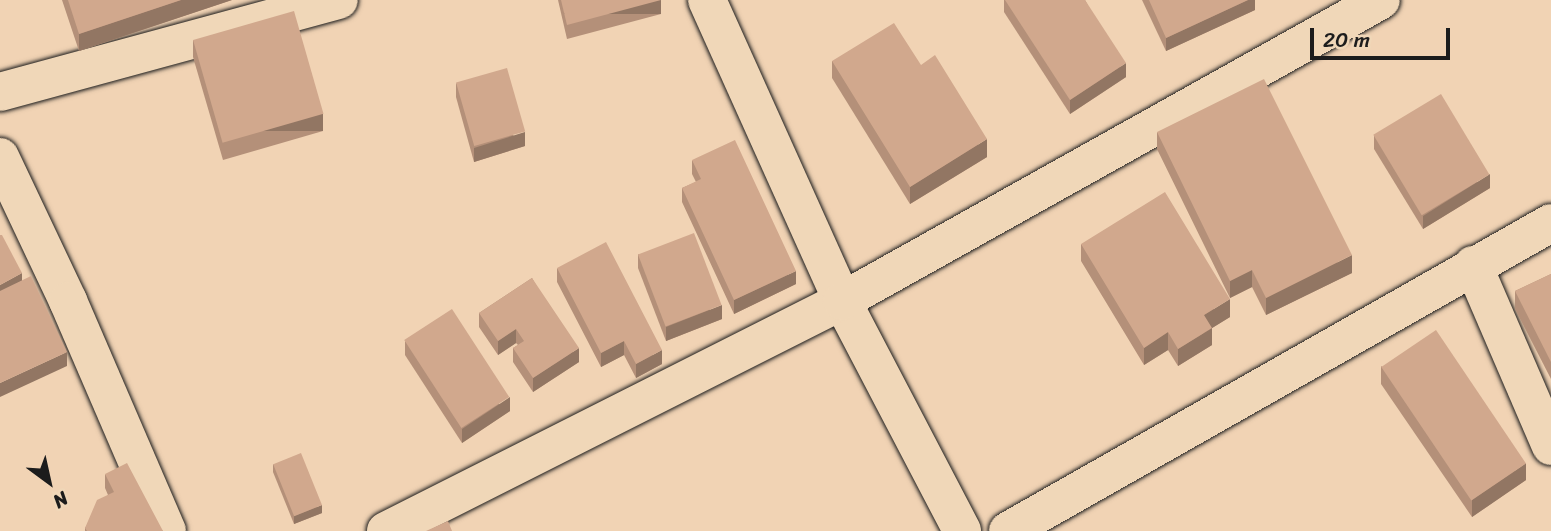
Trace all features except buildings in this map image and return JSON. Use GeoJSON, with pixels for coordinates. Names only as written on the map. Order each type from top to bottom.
{"type":"FeatureCollection","features":[{"type":"Feature","properties":{"kind":"street"},"geometry":{"type":"LineString","coordinates":[[706,0],[842,301],[962,531]]}},
{"type":"Feature","properties":{"kind":"street"},"geometry":{"type":"LineString","coordinates":[[386,531],[842,301],[1381,0]]}},
{"type":"Feature","properties":{"kind":"street"},"geometry":{"type":"LineString","coordinates":[[0,92],[316,3]]}},
{"type":"Feature","properties":{"kind":"street"},"geometry":{"type":"LineString","coordinates":[[0,157],[68,301],[167,531]]}},
{"type":"Feature","properties":{"kind":"street"},"geometry":{"type":"LineString","coordinates":[[1008,531],[1551,223]]}},
{"type":"Feature","properties":{"kind":"street"},"geometry":{"type":"LineString","coordinates":[[1473,265],[1551,446]]}}]}
